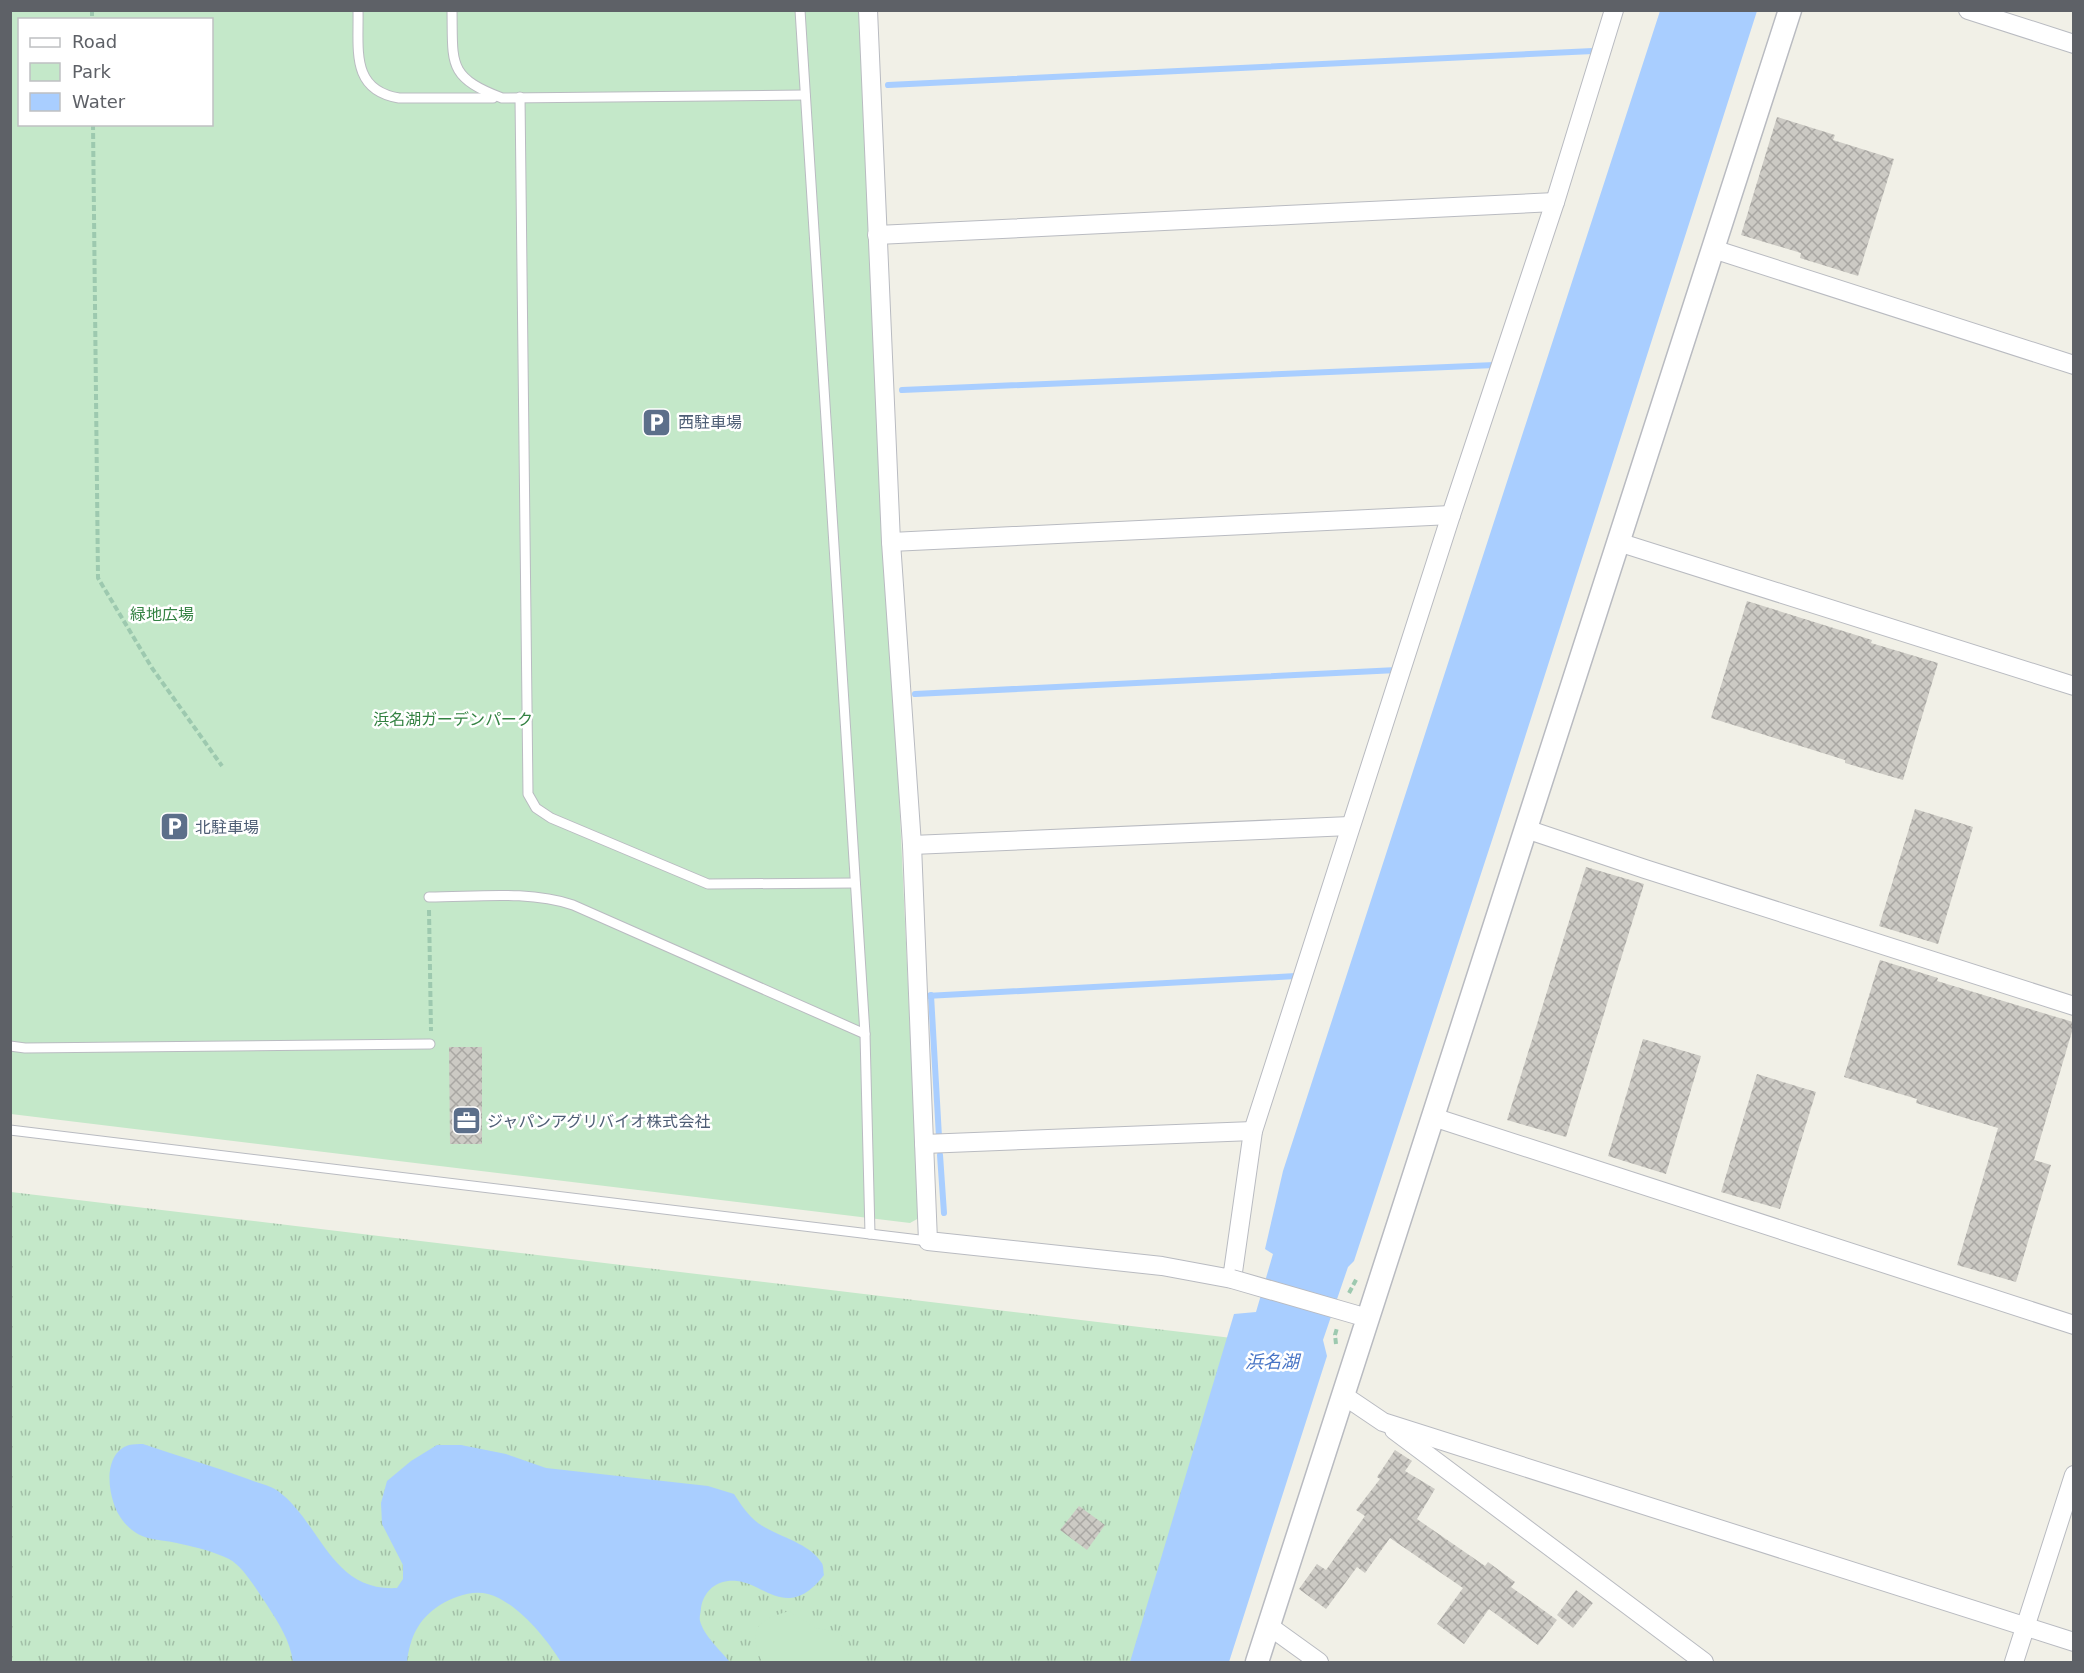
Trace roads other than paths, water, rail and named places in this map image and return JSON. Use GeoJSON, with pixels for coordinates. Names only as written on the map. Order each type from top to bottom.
{"type":"FeatureCollection","features":[{"type":"Feature","properties":{"kind":"street"},"geometry":{"type":"LineString","coordinates":[[868,10],[891,542],[912,845],[928,1241],[1162,1266],[1232,1279],[1363,1317]]}},
{"type":"Feature","properties":{"kind":"street"},"geometry":{"type":"LineString","coordinates":[[1232,1279],[1253,1131],[1451,515],[1555,202],[1614,10]]}},
{"type":"Feature","properties":{"kind":"street"},"geometry":{"type":"LineString","coordinates":[[1257,1662],[1343,1395],[1363,1317],[1433,1117],[1790,10]]}},
{"type":"Feature","properties":{"kind":"street"},"geometry":{"type":"LineString","coordinates":[[1968,10],[2073,44]]}},
{"type":"Feature","properties":{"kind":"street"},"geometry":{"type":"LineString","coordinates":[[877,235],[1555,202]]}},
{"type":"Feature","properties":{"kind":"street"},"geometry":{"type":"LineString","coordinates":[[1713,249],[2073,365]]}},
{"type":"Feature","properties":{"kind":"street"},"geometry":{"type":"LineString","coordinates":[[891,542],[1451,515]]}},
{"type":"Feature","properties":{"kind":"street"},"geometry":{"type":"LineString","coordinates":[[1618,542],[2073,686]]}},
{"type":"Feature","properties":{"kind":"street"},"geometry":{"type":"LineString","coordinates":[[912,845],[1350,826]]}},
{"type":"Feature","properties":{"kind":"street"},"geometry":{"type":"LineString","coordinates":[[1526,829],[2073,1006]]}},
{"type":"Feature","properties":{"kind":"street"},"geometry":{"type":"LineString","coordinates":[[1433,1117],[2073,1324]]}},
{"type":"Feature","properties":{"kind":"street"},"geometry":{"type":"LineString","coordinates":[[924,1144],[1253,1131]]}},
{"type":"Feature","properties":{"kind":"street"},"geometry":{"type":"LineString","coordinates":[[1343,1395],[1383,1422],[1704,1662]]}},
{"type":"Feature","properties":{"kind":"street"},"geometry":{"type":"LineString","coordinates":[[1383,1422],[2073,1642]]}},
{"type":"Feature","properties":{"kind":"street"},"geometry":{"type":"LineString","coordinates":[[2014,1662],[2027,1627],[2073,1475]]}},
{"type":"Feature","properties":{"kind":"street"},"geometry":{"type":"LineString","coordinates":[[1269,1626],[1319,1662]]}},
{"type":"Feature","properties":{"kind":"lane"},"geometry":{"type":"LineString","coordinates":[[358,10],[359,66],[364,79],[385,96],[520,98],[805,95]]}},
{"type":"Feature","properties":{"kind":"lane"},"geometry":{"type":"LineString","coordinates":[[452,10],[453,52],[460,74],[478,89],[502,98]]}},
{"type":"Feature","properties":{"kind":"lane"},"geometry":{"type":"LineString","coordinates":[[800,10],[865,1034],[870,1234]]}},
{"type":"Feature","properties":{"kind":"lane"},"geometry":{"type":"LineString","coordinates":[[520,98],[528,794],[536,808],[551,818],[708,884],[855,883]]}},
{"type":"Feature","properties":{"kind":"lane"},"geometry":{"type":"LineString","coordinates":[[429,897],[552,898],[573,905],[865,1034]]}},
{"type":"Feature","properties":{"kind":"lane"},"geometry":{"type":"LineString","coordinates":[[10,1046],[25,1048],[430,1044]]}},
{"type":"Feature","properties":{"kind":"lane"},"geometry":{"type":"LineString","coordinates":[[10,1130],[928,1241]]}},
{"type":"Feature","properties":{"kind":"water","name":"浜名湖"},"geometry":{"type":"Polygon","coordinates":[[[1660,11],[1757,11],[1496,828],[1354,1261],[1348,1267],[1323,1340],[1327,1356],[1229,1662],[1130,1662],[1234,1314],[1256,1312],[1273,1254],[1265,1249],[1283,1171],[1660,11]]]}},
{"type":"Feature","properties":{"kind":"water"},"geometry":{"type":"Polygon","coordinates":[[[143,1444],[235,1474],[278,1491],[293,1505],[342,1568],[357,1579],[375,1586],[397,1588],[403,1579],[403,1565],[382,1524],[381,1503],[387,1481],[411,1461],[437,1445],[461,1445],[506,1454],[546,1468],[708,1486],[734,1494],[758,1523],[816,1555],[823,1565],[824,1575],[809,1590],[800,1596],[790,1598],[776,1596],[737,1581],[724,1582],[713,1587],[705,1595],[700,1621],[709,1638],[730,1662],[561,1662],[539,1632],[520,1613],[499,1598],[475,1593],[451,1599],[426,1616],[413,1637],[407,1662],[293,1662],[287,1639],[280,1626],[250,1580],[235,1563],[224,1556],[205,1550],[143,1536],[123,1521],[111,1491],[110,1468],[120,1450],[129,1445],[143,1444]]]}},
{"type":"Feature","properties":{"kind":"waterway"},"geometry":{"type":"LineString","coordinates":[[888,85],[1593,51]]}},
{"type":"Feature","properties":{"kind":"waterway"},"geometry":{"type":"LineString","coordinates":[[902,390],[1495,365]]}},
{"type":"Feature","properties":{"kind":"waterway"},"geometry":{"type":"LineString","coordinates":[[915,694],[1397,670]]}},
{"type":"Feature","properties":{"kind":"waterway"},"geometry":{"type":"LineString","coordinates":[[926,996],[1296,976]]}},
{"type":"Feature","properties":{"kind":"waterway"},"geometry":{"type":"LineString","coordinates":[[931,995],[939,1137]]}},
{"type":"Feature","properties":{"kind":"waterway"},"geometry":{"type":"LineString","coordinates":[[940,1155],[944,1213]]}},
{"type":"Feature","properties":{"kind":"place","name":"西駐車場"},"geometry":{"type":"Point","coordinates":[657,422]}},
{"type":"Feature","properties":{"kind":"place","name":"北駐車場"},"geometry":{"type":"Point","coordinates":[174,827]}},
{"type":"Feature","properties":{"kind":"place","name":"ジャパンアグリバイオ株式会社"},"geometry":{"type":"Point","coordinates":[466,1121]}},
{"type":"Feature","properties":{"kind":"park label","name":"緑地広場"},"geometry":{"type":"Point","coordinates":[162,614]}},
{"type":"Feature","properties":{"kind":"park label","name":"浜名湖ガーデンパーク"},"geometry":{"type":"Point","coordinates":[453,719]}}]}
